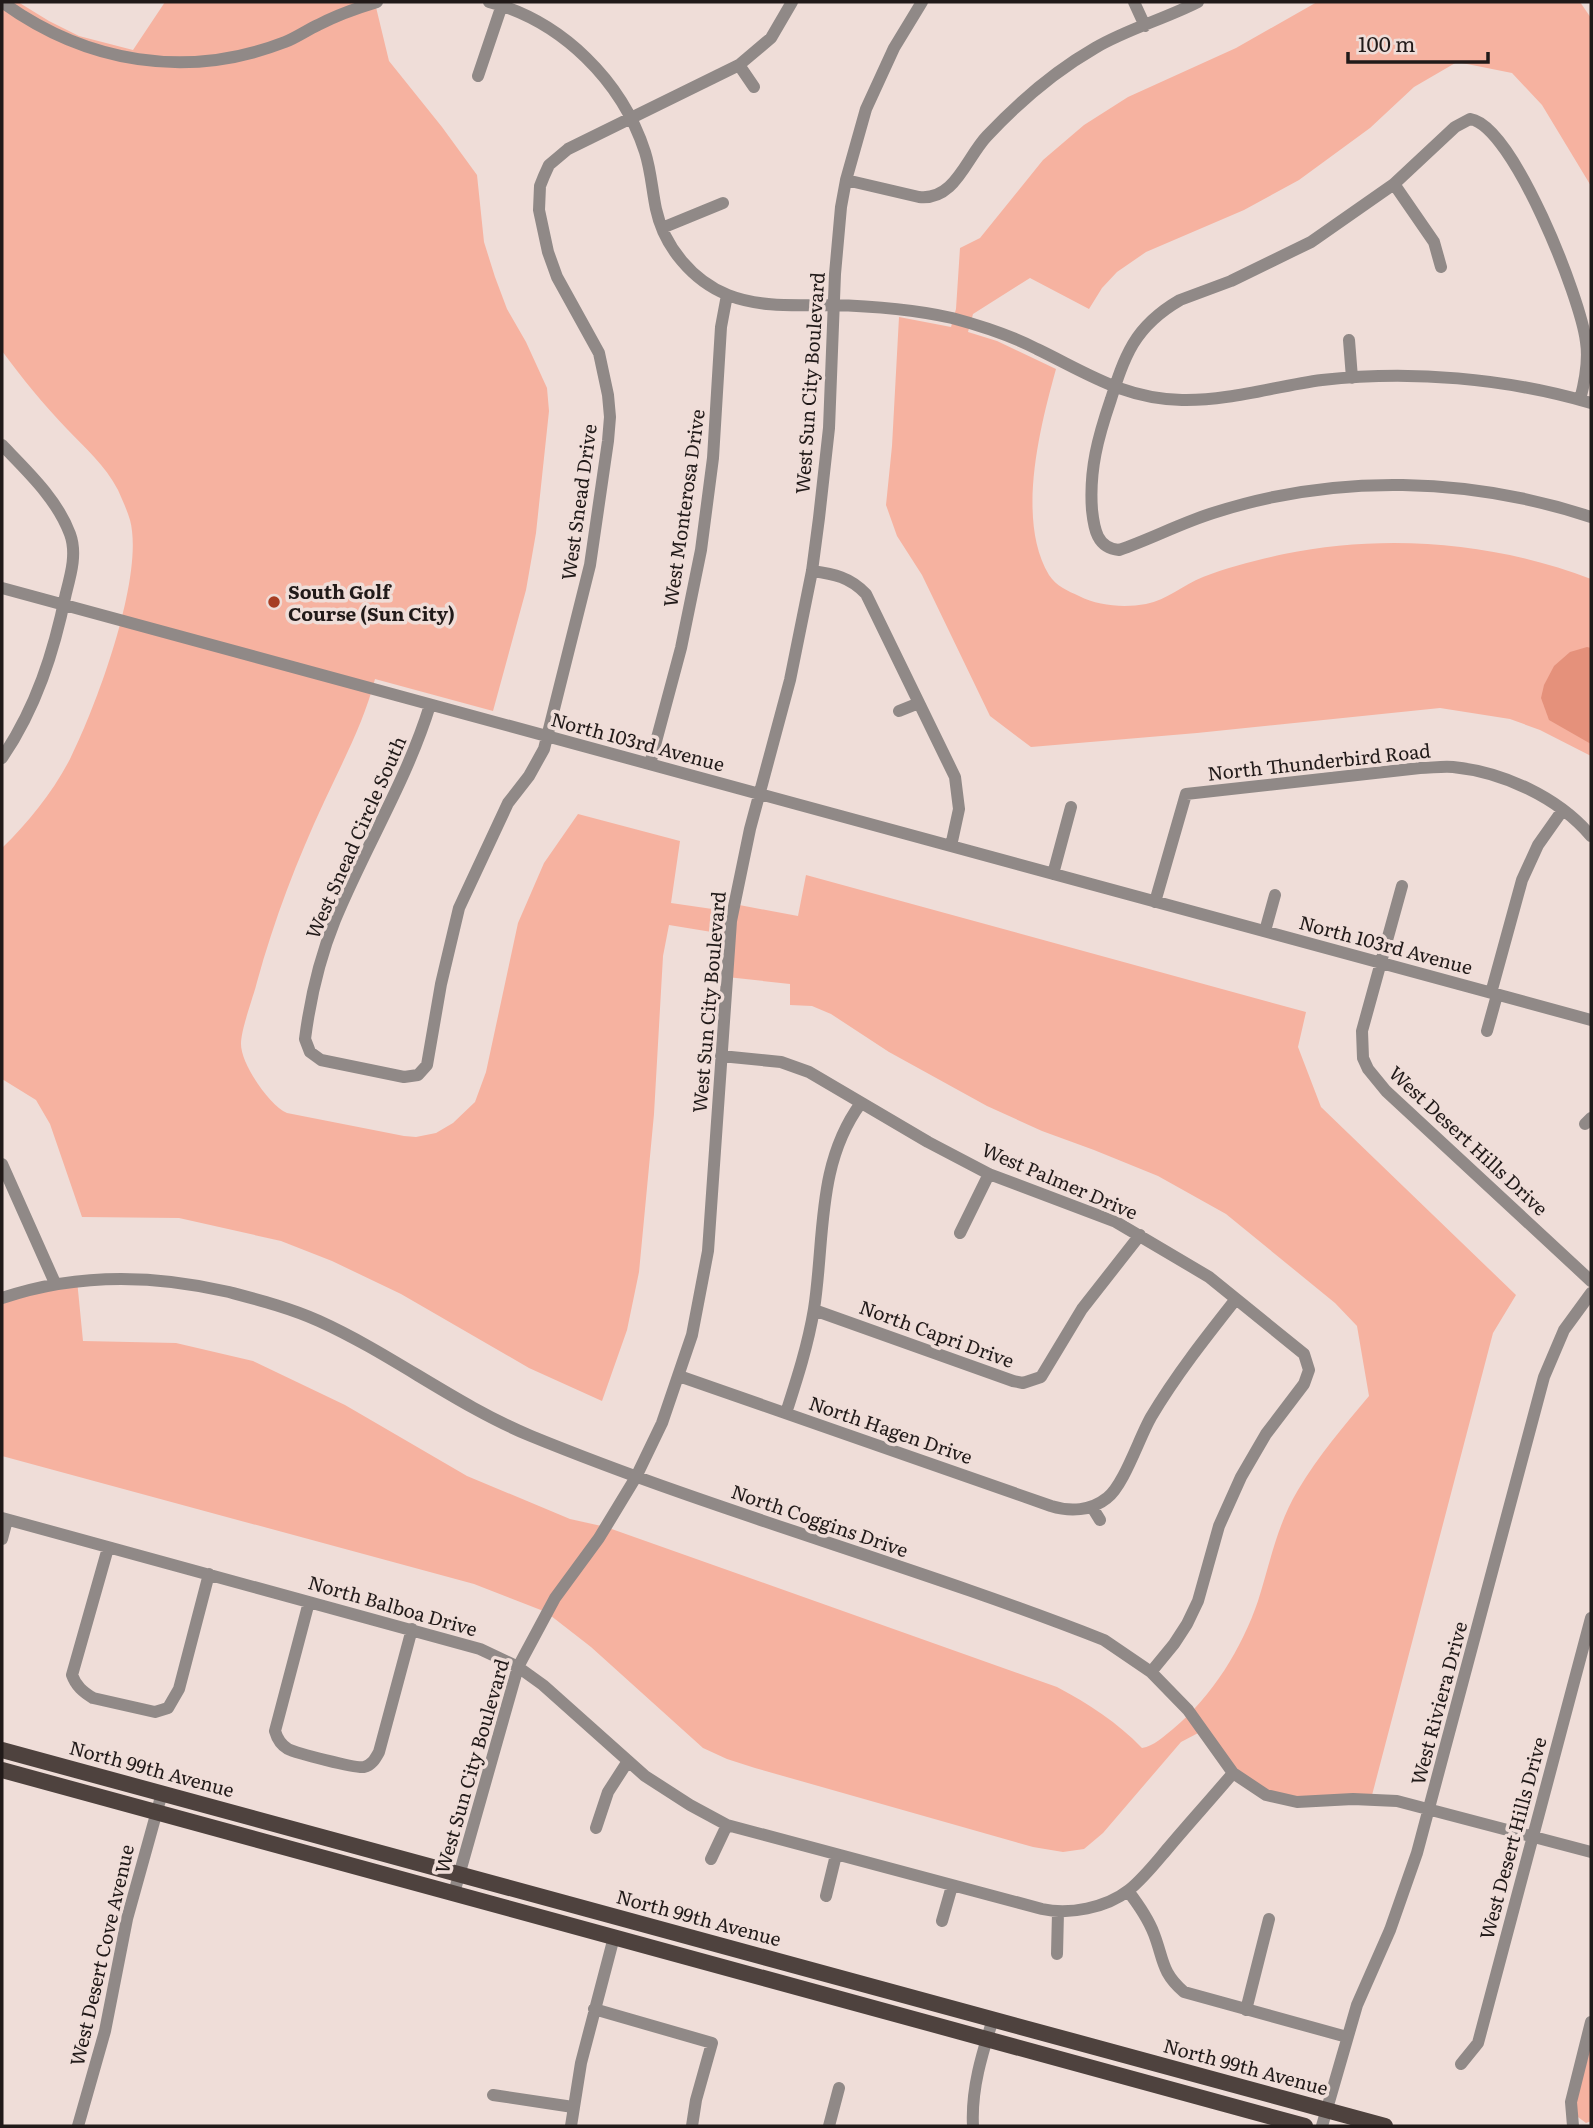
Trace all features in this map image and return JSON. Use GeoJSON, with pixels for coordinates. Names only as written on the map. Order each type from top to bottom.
{"type":"FeatureCollection","features":[{"type":"Feature","properties":{"kind":"main road","name":"North 99th Avenue"},"geometry":{"type":"LineString","coordinates":[[2,1749],[1385,2126]]}},
{"type":"Feature","properties":{"kind":"main road"},"geometry":{"type":"LineString","coordinates":[[2,1770],[1305,2126]]}},
{"type":"Feature","properties":{"kind":"main road"},"geometry":{"type":"LineString","coordinates":[[275,1844],[280,1824]]}},
{"type":"Feature","properties":{"kind":"main road"},"geometry":{"type":"LineString","coordinates":[[534,1915],[540,1896]]}},
{"type":"Feature","properties":{"kind":"street"},"geometry":{"type":"LineString","coordinates":[[2,2],[42,28],[74,43],[132,59],[176,63],[228,58],[286,42],[347,11],[377,2]]}},
{"type":"Feature","properties":{"kind":"street","name":"West Snead Drive"},"geometry":{"type":"LineString","coordinates":[[363,1069],[410,1077],[418,1075],[427,1065],[459,908],[508,803],[536,764],[547,737],[590,565],[610,417],[605,372],[599,353],[566,297],[548,252],[539,210],[540,187],[550,165],[558,156],[739,65],[771,38],[792,2]]}},
{"type":"Feature","properties":{"kind":"street","name":"West Sun City Boulevard"},"geometry":{"type":"LineString","coordinates":[[454,1893],[518,1667],[555,1598],[599,1538],[636,1477],[662,1423],[692,1335],[708,1251],[732,921],[743,859],[790,680],[811,571],[829,428],[838,233],[846,180],[858,135],[879,78],[922,2]]}},
{"type":"Feature","properties":{"kind":"street"},"geometry":{"type":"LineString","coordinates":[[1134,2],[1145,26]]}},
{"type":"Feature","properties":{"kind":"street"},"geometry":{"type":"LineString","coordinates":[[846,180],[919,197],[939,195],[949,188],[985,138],[1036,89],[1096,47],[1198,2]]}},
{"type":"Feature","properties":{"kind":"street"},"geometry":{"type":"LineString","coordinates":[[478,76],[496,3],[525,7],[565,39],[604,74],[632,119],[650,171],[656,212],[682,262],[706,283],[727,295],[760,304],[907,310],[986,327],[1029,345],[1114,388],[1150,397],[1195,400],[1352,378],[1422,377],[1530,389],[1586,401],[1587,353],[1575,297],[1553,239],[1516,169],[1492,132],[1476,120],[1460,123],[1394,184],[1311,242],[1231,281],[1180,300],[1167,307],[1144,328],[1133,343],[1114,388],[1098,437],[1091,481],[1093,522],[1097,537],[1111,549],[1125,548],[1215,512],[1264,499],[1318,490],[1377,485],[1426,485],[1479,491],[1544,503],[1591,517]]}},
{"type":"Feature","properties":{"kind":"street"},"geometry":{"type":"LineString","coordinates":[[739,65],[754,87]]}},
{"type":"Feature","properties":{"kind":"street"},"geometry":{"type":"LineString","coordinates":[[1394,184],[1434,242],[1441,267]]}},
{"type":"Feature","properties":{"kind":"street"},"geometry":{"type":"LineString","coordinates":[[662,228],[723,203]]}},
{"type":"Feature","properties":{"kind":"street","name":"West Monterosa Drive"},"geometry":{"type":"LineString","coordinates":[[650,765],[681,648],[701,550],[713,458],[721,327],[727,295]]}},
{"type":"Feature","properties":{"kind":"street"},"geometry":{"type":"LineString","coordinates":[[1349,340],[1352,378]]}},
{"type":"Feature","properties":{"kind":"street"},"geometry":{"type":"LineString","coordinates":[[2,445],[54,502],[72,537],[74,557],[64,605],[38,692],[2,758]]}},
{"type":"Feature","properties":{"kind":"street"},"geometry":{"type":"LineString","coordinates":[[811,571],[843,577],[856,583],[866,594],[955,777],[959,809],[951,846]]}},
{"type":"Feature","properties":{"kind":"street","name":"North 103rd Avenue"},"geometry":{"type":"LineString","coordinates":[[2,588],[1591,1020]]}},
{"type":"Feature","properties":{"kind":"street"},"geometry":{"type":"LineString","coordinates":[[899,711],[919,703]]}},
{"type":"Feature","properties":{"kind":"street","name":"West Snead Circle South"},"geometry":{"type":"LineString","coordinates":[[363,1069],[321,1060],[310,1052],[305,1039],[308,1017],[327,940],[335,919],[416,749],[430,705]]}},
{"type":"Feature","properties":{"kind":"street","name":"North Thunderbird Road"},"geometry":{"type":"LineString","coordinates":[[1155,902],[1186,794],[1420,768],[1452,767],[1511,781],[1535,792],[1591,836]]}},
{"type":"Feature","properties":{"kind":"street"},"geometry":{"type":"LineString","coordinates":[[1053,874],[1070,807]]}},
{"type":"Feature","properties":{"kind":"street"},"geometry":{"type":"LineString","coordinates":[[1487,1031],[1522,880],[1538,845],[1562,811]]}},
{"type":"Feature","properties":{"kind":"street","name":"West Desert Hills Drive"},"geometry":{"type":"LineString","coordinates":[[1402,886],[1362,1031],[1363,1058],[1368,1069],[1386,1091],[1591,1281]]}},
{"type":"Feature","properties":{"kind":"street"},"geometry":{"type":"LineString","coordinates":[[1265,931],[1275,895]]}},
{"type":"Feature","properties":{"kind":"street","name":"West Palmer Drive"},"geometry":{"type":"LineString","coordinates":[[721,1056],[781,1062],[809,1072],[928,1142],[989,1174],[1116,1222],[1209,1277],[1304,1354],[1309,1370],[1304,1384],[1266,1434],[1241,1477],[1219,1526],[1198,1601],[1174,1644],[1151,1672]]}},
{"type":"Feature","properties":{"kind":"street"},"geometry":{"type":"LineString","coordinates":[[786,1413],[814,1310],[830,1167],[839,1139],[861,1103]]}},
{"type":"Feature","properties":{"kind":"street"},"geometry":{"type":"LineString","coordinates":[[2,1164],[55,1283]]}},
{"type":"Feature","properties":{"kind":"street"},"geometry":{"type":"LineString","coordinates":[[960,1233],[989,1174]]}},
{"type":"Feature","properties":{"kind":"street","name":"North Capri Drive"},"geometry":{"type":"LineString","coordinates":[[814,1310],[1013,1381],[1034,1381],[1046,1370],[1082,1309],[1140,1235]]}},
{"type":"Feature","properties":{"kind":"street","name":"North Coggins Drive"},"geometry":{"type":"LineString","coordinates":[[2,1298],[55,1283],[104,1279],[175,1282],[229,1292],[286,1308],[338,1330],[504,1424],[636,1477],[1104,1640],[1151,1672],[1188,1710],[1233,1773],[1266,1795],[1297,1802],[1371,1799],[1396,1801],[1591,1852]]}},
{"type":"Feature","properties":{"kind":"street","name":"West Riviera Drive"},"geometry":{"type":"LineString","coordinates":[[1322,2126],[1357,2005],[1408,1883],[1430,1809],[1544,1377],[1564,1330],[1591,1293]]}},
{"type":"Feature","properties":{"kind":"street"},"geometry":{"type":"LineString","coordinates":[[1100,1520],[1092,1507],[1112,1493],[1148,1421],[1168,1388],[1236,1299]]}},
{"type":"Feature","properties":{"kind":"street","name":"North Hagen Drive"},"geometry":{"type":"LineString","coordinates":[[679,1377],[1062,1509],[1092,1507]]}},
{"type":"Feature","properties":{"kind":"street"},"geometry":{"type":"LineString","coordinates":[[2,1539],[4,1519]]}},
{"type":"Feature","properties":{"kind":"street","name":"North Balboa Drive"},"geometry":{"type":"LineString","coordinates":[[4,1519],[480,1649],[518,1667],[543,1685],[661,1787],[727,1825],[1058,1912],[1096,1905],[1128,1891],[1146,1874],[1233,1773]]}},
{"type":"Feature","properties":{"kind":"street"},"geometry":{"type":"LineString","coordinates":[[108,1548],[72,1675],[84,1692],[93,1698],[162,1712],[175,1700],[209,1574]]}},
{"type":"Feature","properties":{"kind":"street"},"geometry":{"type":"LineString","coordinates":[[309,1602],[275,1731],[278,1740],[287,1749],[357,1768],[373,1762],[379,1752],[412,1629]]}},
{"type":"Feature","properties":{"kind":"street","name":"West Desert Hills Drive"},"geometry":{"type":"LineString","coordinates":[[1461,2064],[1478,2043],[1591,1618]]}},
{"type":"Feature","properties":{"kind":"street"},"geometry":{"type":"LineString","coordinates":[[596,1828],[608,1791],[628,1761]]}},
{"type":"Feature","properties":{"kind":"street","name":"West Desert Cove Avenue"},"geometry":{"type":"LineString","coordinates":[[78,2126],[105,2031],[127,1919],[162,1793]]}},
{"type":"Feature","properties":{"kind":"street"},"geometry":{"type":"LineString","coordinates":[[711,1859],[727,1825]]}},
{"type":"Feature","properties":{"kind":"street"},"geometry":{"type":"LineString","coordinates":[[827,1896],[836,1855]]}},
{"type":"Feature","properties":{"kind":"street"},"geometry":{"type":"LineString","coordinates":[[943,1921],[952,1886]]}},
{"type":"Feature","properties":{"kind":"street"},"geometry":{"type":"LineString","coordinates":[[1128,1891],[1154,1933],[1163,1965],[1171,1980],[1184,1992],[1347,2037]]}},
{"type":"Feature","properties":{"kind":"street"},"geometry":{"type":"LineString","coordinates":[[1057,1954],[1058,1912]]}},
{"type":"Feature","properties":{"kind":"street"},"geometry":{"type":"LineString","coordinates":[[1245,2010],[1269,1919]]}},
{"type":"Feature","properties":{"kind":"street"},"geometry":{"type":"LineString","coordinates":[[571,2126],[594,2009],[614,1937]]}},
{"type":"Feature","properties":{"kind":"street"},"geometry":{"type":"LineString","coordinates":[[594,2009],[712,2043],[692,2126]]}},
{"type":"Feature","properties":{"kind":"street"},"geometry":{"type":"LineString","coordinates":[[973,2126],[973,2095],[993,2019]]}},
{"type":"Feature","properties":{"kind":"street"},"geometry":{"type":"LineString","coordinates":[[1573,2126],[1571,2102],[1591,2022]]}},
{"type":"Feature","properties":{"kind":"street"},"geometry":{"type":"LineString","coordinates":[[829,2126],[839,2088]]}},
{"type":"Feature","properties":{"kind":"street"},"geometry":{"type":"LineString","coordinates":[[493,2095],[573,2107]]}},
{"type":"Feature","properties":{"kind":"shaded area","name":"South Golf Course (Sun City)"},"geometry":{"type":"Polygon","coordinates":[[[2,2],[18,2],[79,36],[133,50],[165,2],[375,3],[389,61],[477,175],[484,242],[495,277],[507,309],[547,388],[549,411],[536,533],[526,590],[493,711],[375,679],[359,726],[287,890],[245,1022],[242,1052],[251,1073],[265,1093],[287,1113],[404,1136],[416,1137],[436,1133],[453,1123],[475,1102],[486,1072],[518,923],[544,863],[578,814],[680,841],[671,903],[733,912],[734,904],[798,916],[806,875],[1306,1012],[1298,1047],[1321,1107],[1516,1295],[1493,1333],[1371,1799],[1316,1802],[1253,1788],[1202,1731],[1181,1742],[1103,1833],[1084,1849],[1063,1852],[1033,1847],[755,1768],[703,1748],[591,1647],[546,1612],[474,1584],[2,1456],[2,1298],[77,1280],[83,1341],[176,1343],[253,1361],[345,1405],[467,1476],[570,1519],[606,1527],[1057,1687],[1102,1714],[1142,1748],[1158,1741],[1187,1716],[1224,1671],[1251,1619],[1279,1530],[1291,1503],[1323,1453],[1369,1396],[1357,1326],[1335,1303],[1226,1214],[1158,1176],[1042,1131],[987,1106],[889,1052],[831,1014],[812,1006],[790,1005],[790,984],[727,977],[730,935],[669,925],[663,956],[654,1114],[639,1272],[627,1330],[602,1401],[529,1368],[401,1294],[332,1261],[281,1241],[179,1218],[82,1217],[50,1124],[36,1100],[2,1079],[2,848],[48,795],[81,736],[115,641],[131,574],[133,544],[130,520],[113,481],[58,420],[2,351],[2,2]]]}},
{"type":"Feature","properties":{"kind":"shaded area"},"geometry":{"type":"Polygon","coordinates":[[[1317,2],[1580,2],[1591,18],[1591,186],[1542,105],[1512,73],[1457,62],[1414,87],[1370,128],[1299,180],[1244,210],[1146,252],[1117,272],[1102,288],[1089,309],[1030,278],[973,314],[968,332],[997,341],[1056,369],[1034,473],[1032,501],[1039,553],[1049,575],[1063,588],[1095,602],[1120,606],[1154,602],[1203,577],[1254,561],[1284,554],[1361,544],[1401,543],[1479,549],[1554,566],[1591,579],[1591,756],[1540,730],[1510,719],[1440,708],[1031,747],[990,716],[922,575],[897,536],[886,505],[899,317],[951,327],[956,309],[960,248],[980,238],[1043,160],[1084,125],[1128,97],[1236,48],[1317,2]]]}},
{"type":"Feature","properties":{"kind":"shaded area"},"geometry":{"type":"Polygon","coordinates":[[[1591,648],[1591,744],[1549,720],[1541,698],[1544,685],[1554,666],[1570,652],[1591,648]]]}},
{"type":"Feature","properties":{"kind":"shaded area"},"geometry":{"type":"Polygon","coordinates":[[[1591,2038],[1591,2121],[1586,2123],[1578,2117],[1575,2103],[1591,2038]]]}},
{"type":"Feature","properties":{"kind":"place","name":"South Golf Course (Sun City)"},"geometry":{"type":"Point","coordinates":[274,602]}}]}
